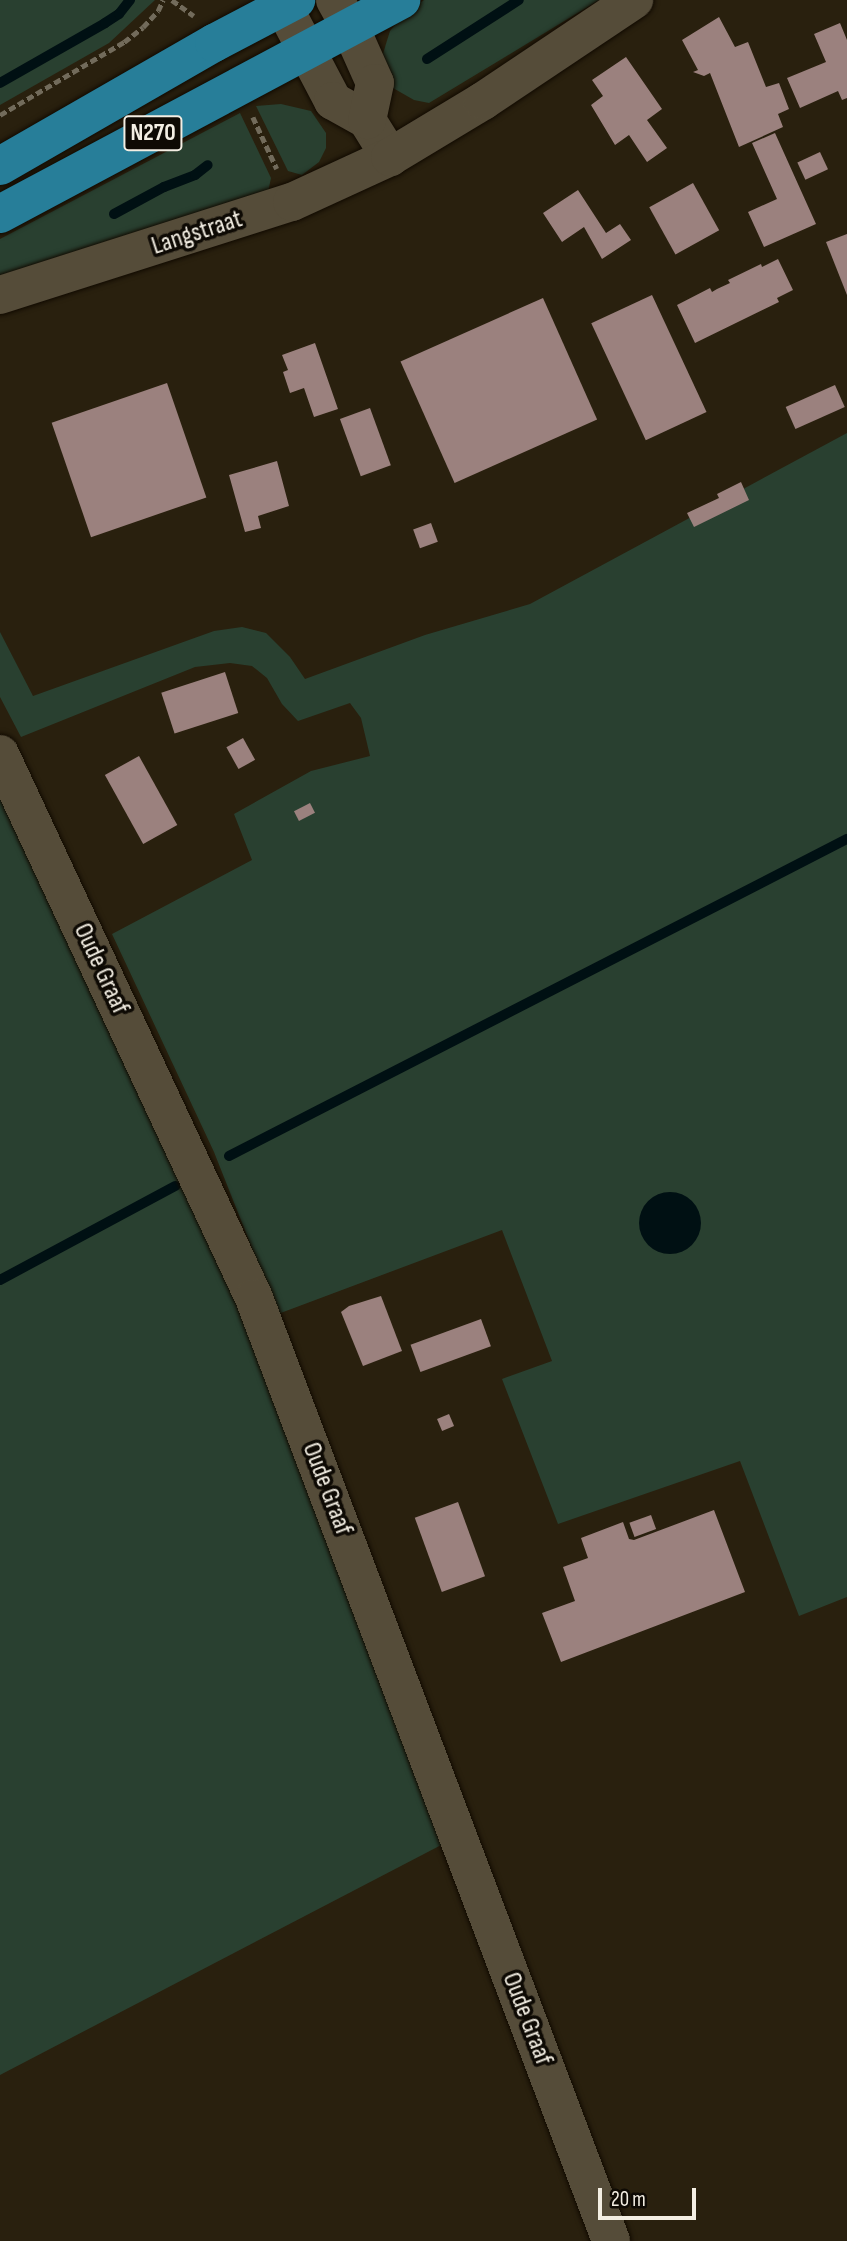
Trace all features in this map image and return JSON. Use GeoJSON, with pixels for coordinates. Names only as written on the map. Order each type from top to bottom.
{"type":"FeatureCollection","features":[{"type":"Feature","properties":{"kind":"main road","name":"N270"},"geometry":{"type":"LineString","coordinates":[[0,214],[305,51],[342,13],[401,0]]}},
{"type":"Feature","properties":{"kind":"main road","name":"N270"},"geometry":{"type":"LineString","coordinates":[[0,166],[286,2]]}},
{"type":"Feature","properties":{"kind":"street","name":"Langstraat"},"geometry":{"type":"LineString","coordinates":[[0,295],[292,202],[390,157],[483,101],[634,0]]}},
{"type":"Feature","properties":{"kind":"street"},"geometry":{"type":"LineString","coordinates":[[286,2],[305,51],[333,101],[367,120],[390,157]]}},
{"type":"Feature","properties":{"kind":"street"},"geometry":{"type":"LineString","coordinates":[[342,13],[375,83],[367,120]]}},
{"type":"Feature","properties":{"kind":"street","name":"Oude Graaf"},"geometry":{"type":"LineString","coordinates":[[0,754],[254,1298],[611,2241]]}},
{"type":"Feature","properties":{"kind":"path"},"geometry":{"type":"LineString","coordinates":[[0,115],[124,42],[151,19],[163,0]]}},
{"type":"Feature","properties":{"kind":"green space"},"geometry":{"type":"Polygon","coordinates":[[[0,0],[155,0],[109,43],[0,105],[0,0]]]}},
{"type":"Feature","properties":{"kind":"green space"},"geometry":{"type":"Polygon","coordinates":[[[424,0],[599,0],[429,103],[414,100],[393,88],[381,60],[390,31],[404,14],[424,0]]]}},
{"type":"Feature","properties":{"kind":"green space"},"geometry":{"type":"Polygon","coordinates":[[[281,104],[311,111],[326,133],[326,148],[319,162],[302,175],[288,171],[256,106],[281,104]]]}},
{"type":"Feature","properties":{"kind":"green space"},"geometry":{"type":"Polygon","coordinates":[[[240,113],[271,178],[268,192],[0,280],[0,239],[240,113]]]}},
{"type":"Feature","properties":{"kind":"green space"},"geometry":{"type":"Polygon","coordinates":[[[847,433],[847,1597],[799,1616],[740,1461],[558,1524],[502,1379],[552,1361],[502,1230],[278,1314],[214,1152],[112,934],[252,860],[234,814],[311,771],[370,756],[361,718],[350,703],[298,721],[282,704],[267,678],[252,666],[230,663],[195,667],[21,737],[0,697],[0,632],[33,696],[214,631],[242,627],[266,633],[290,657],[305,679],[425,635],[530,604],[847,433]]]}},
{"type":"Feature","properties":{"kind":"green space"},"geometry":{"type":"Polygon","coordinates":[[[0,793],[192,1192],[447,1842],[0,2075],[0,793]]]}},
{"type":"Feature","properties":{"kind":"shaded area"},"geometry":{"type":"Polygon","coordinates":[[[670,1192],[682,1194],[692,1201],[699,1211],[699,1235],[692,1245],[682,1252],[670,1254],[658,1252],[648,1245],[641,1235],[639,1223],[641,1211],[648,1201],[658,1194],[670,1192]]]}},
{"type":"Feature","properties":{"kind":"building"},"geometry":{"type":"Polygon","coordinates":[[[719,17],[735,47],[748,42],[766,87],[779,83],[789,109],[778,114],[783,127],[739,147],[710,73],[704,76],[693,72],[698,70],[682,40],[719,17]]]}},
{"type":"Feature","properties":{"kind":"building"},"geometry":{"type":"Polygon","coordinates":[[[840,23],[847,40],[847,98],[842,100],[838,91],[800,108],[787,78],[826,62],[814,34],[840,23]]]}},
{"type":"Feature","properties":{"kind":"building"},"geometry":{"type":"Polygon","coordinates":[[[626,57],[662,109],[647,120],[667,148],[647,162],[629,135],[615,145],[591,105],[603,96],[592,80],[626,57]]]}},
{"type":"Feature","properties":{"kind":"building"},"geometry":{"type":"Polygon","coordinates":[[[775,133],[816,224],[764,247],[748,212],[777,199],[752,143],[775,133]]]}},
{"type":"Feature","properties":{"kind":"building"},"geometry":{"type":"Polygon","coordinates":[[[820,152],[828,169],[805,180],[797,163],[820,152]]]}},
{"type":"Feature","properties":{"kind":"building"},"geometry":{"type":"Polygon","coordinates":[[[693,183],[719,230],[675,254],[649,207],[693,183]]]}},
{"type":"Feature","properties":{"kind":"building"},"geometry":{"type":"Polygon","coordinates":[[[578,190],[606,233],[620,224],[631,240],[602,259],[584,227],[562,242],[543,213],[578,190]]]}},
{"type":"Feature","properties":{"kind":"building"},"geometry":{"type":"Polygon","coordinates":[[[847,234],[847,295],[826,242],[847,234]]]}},
{"type":"Feature","properties":{"kind":"building"},"geometry":{"type":"Polygon","coordinates":[[[778,259],[793,290],[777,298],[779,302],[695,343],[677,305],[710,288],[712,292],[730,283],[728,280],[778,259]]]}},
{"type":"Feature","properties":{"kind":"building"},"geometry":{"type":"Polygon","coordinates":[[[652,295],[707,412],[646,440],[591,323],[652,295]]]}},
{"type":"Feature","properties":{"kind":"building"},"geometry":{"type":"Polygon","coordinates":[[[543,298],[597,420],[455,483],[400,361],[543,298]]]}},
{"type":"Feature","properties":{"kind":"building"},"geometry":{"type":"Polygon","coordinates":[[[315,343],[338,409],[314,417],[304,388],[290,393],[283,372],[288,370],[282,355],[315,343]]]}},
{"type":"Feature","properties":{"kind":"building"},"geometry":{"type":"Polygon","coordinates":[[[167,383],[206,497],[91,537],[52,423],[167,383]]]}},
{"type":"Feature","properties":{"kind":"building"},"geometry":{"type":"Polygon","coordinates":[[[835,385],[845,407],[795,429],[786,407],[835,385]]]}},
{"type":"Feature","properties":{"kind":"building"},"geometry":{"type":"Polygon","coordinates":[[[370,408],[391,465],[361,476],[340,419],[370,408]]]}},
{"type":"Feature","properties":{"kind":"building"},"geometry":{"type":"Polygon","coordinates":[[[277,461],[289,506],[258,516],[261,528],[245,532],[229,475],[277,461]]]}},
{"type":"Feature","properties":{"kind":"building"},"geometry":{"type":"Polygon","coordinates":[[[741,482],[749,500],[694,527],[687,513],[719,498],[717,494],[741,482]]]}},
{"type":"Feature","properties":{"kind":"building"},"geometry":{"type":"Polygon","coordinates":[[[431,523],[438,542],[420,548],[413,529],[431,523]]]}},
{"type":"Feature","properties":{"kind":"building"},"geometry":{"type":"Polygon","coordinates":[[[225,672],[238,713],[175,734],[161,693],[225,672]]]}},
{"type":"Feature","properties":{"kind":"building"},"geometry":{"type":"Polygon","coordinates":[[[243,738],[255,760],[239,769],[226,747],[243,738]]]}},
{"type":"Feature","properties":{"kind":"building"},"geometry":{"type":"Polygon","coordinates":[[[139,756],[177,825],[143,844],[105,775],[139,756]]]}},
{"type":"Feature","properties":{"kind":"building"},"geometry":{"type":"Polygon","coordinates":[[[310,803],[315,813],[299,821],[294,811],[310,803]]]}},
{"type":"Feature","properties":{"kind":"building"},"geometry":{"type":"Polygon","coordinates":[[[381,1296],[402,1351],[363,1366],[341,1312],[349,1306],[381,1296]]]}},
{"type":"Feature","properties":{"kind":"building"},"geometry":{"type":"Polygon","coordinates":[[[481,1319],[491,1346],[420,1372],[411,1345],[481,1319]]]}},
{"type":"Feature","properties":{"kind":"building"},"geometry":{"type":"Polygon","coordinates":[[[449,1414],[454,1426],[442,1431],[437,1419],[449,1414]]]}},
{"type":"Feature","properties":{"kind":"building"},"geometry":{"type":"Polygon","coordinates":[[[458,1502],[485,1576],[442,1592],[415,1518],[458,1502]]]}},
{"type":"Feature","properties":{"kind":"building"},"geometry":{"type":"Polygon","coordinates":[[[714,1510],[745,1592],[561,1662],[542,1613],[575,1601],[563,1567],[588,1558],[581,1538],[623,1522],[629,1539],[634,1540],[714,1510]]]}},
{"type":"Feature","properties":{"kind":"building"},"geometry":{"type":"Polygon","coordinates":[[[651,1515],[656,1529],[635,1537],[629,1523],[651,1515]]]}},
{"type":"Feature","properties":{"kind":"waterway"},"geometry":{"type":"LineString","coordinates":[[0,83],[105,23],[119,14],[130,0]]}},
{"type":"Feature","properties":{"kind":"waterway"},"geometry":{"type":"LineString","coordinates":[[427,59],[519,0]]}},
{"type":"Feature","properties":{"kind":"waterway"},"geometry":{"type":"LineString","coordinates":[[114,214],[164,187],[195,175],[208,165]]}},
{"type":"Feature","properties":{"kind":"waterway"},"geometry":{"type":"LineString","coordinates":[[229,1156],[847,839]]}},
{"type":"Feature","properties":{"kind":"waterway"},"geometry":{"type":"LineString","coordinates":[[0,1280],[175,1186]]}}]}
